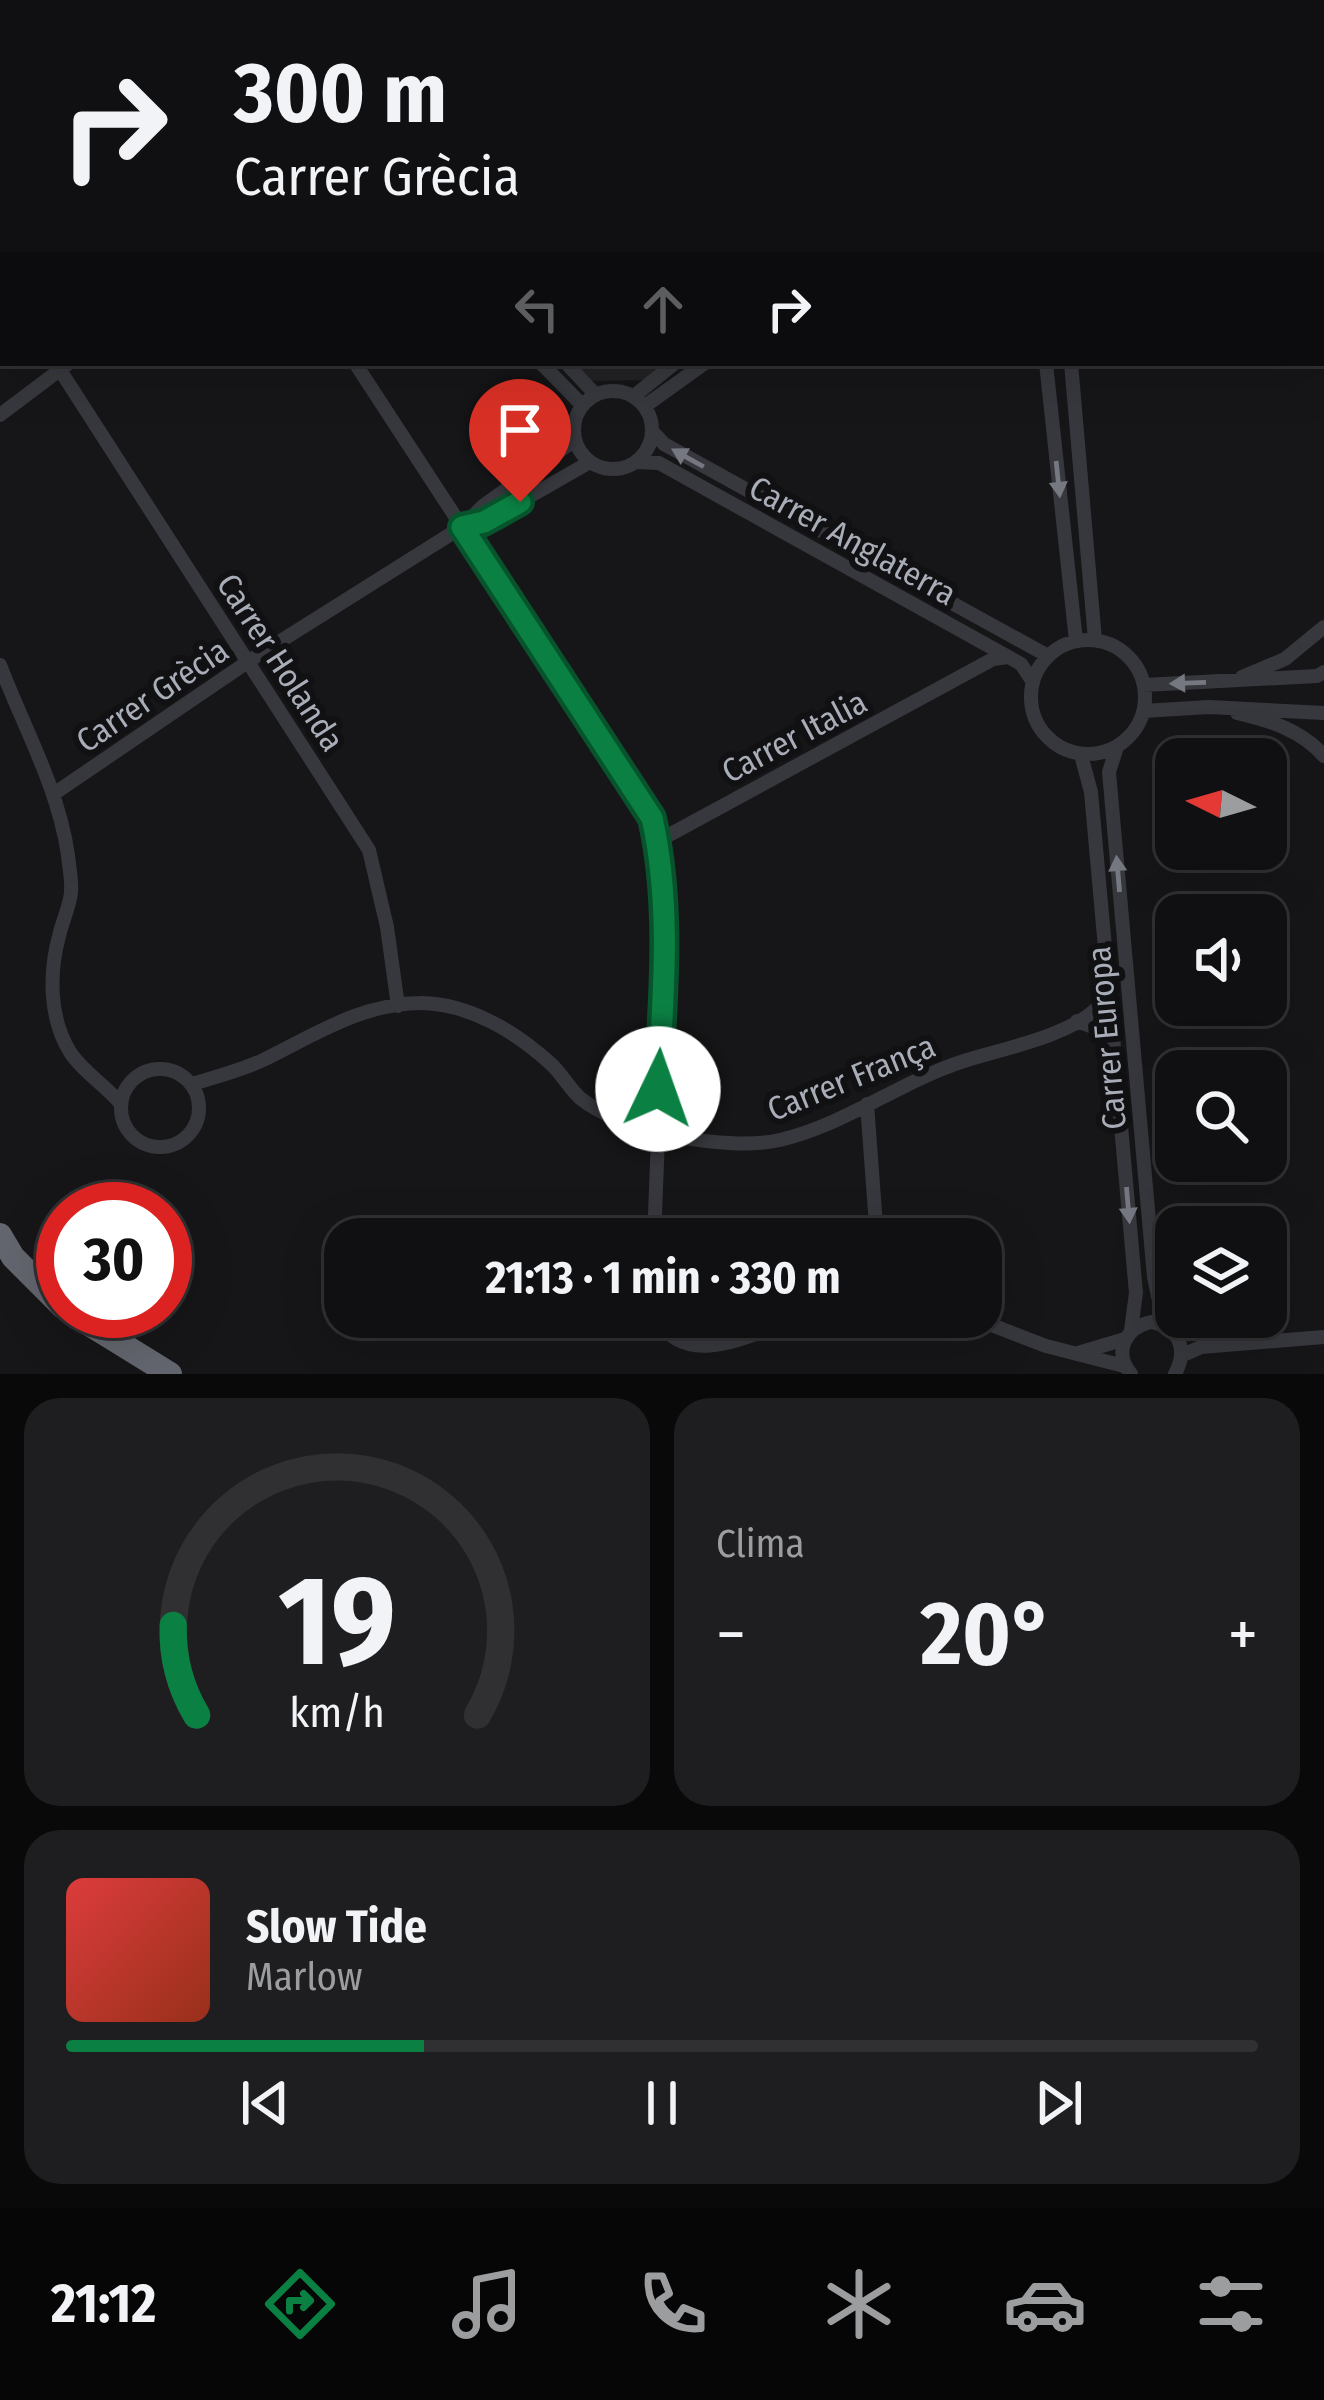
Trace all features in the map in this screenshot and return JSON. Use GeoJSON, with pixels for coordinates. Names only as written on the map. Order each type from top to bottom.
{"type":"FeatureCollection","features":[{"type":"Feature","properties":{"kind":"highway"},"geometry":{"type":"LineString","coordinates":[[0,1235],[36,1279]]}},
{"type":"Feature","properties":{"kind":"highway"},"geometry":{"type":"LineString","coordinates":[[112,1338],[170,1374]]}},
{"type":"Feature","properties":{"kind":"street"},"geometry":{"type":"LineString","coordinates":[[0,415],[65,366]]}},
{"type":"Feature","properties":{"kind":"street","name":"Carrer Holanda"},"geometry":{"type":"LineString","coordinates":[[65,366],[369,850],[388,927],[398,1006]]}},
{"type":"Feature","properties":{"kind":"street"},"geometry":{"type":"LineString","coordinates":[[357,366],[652,818],[658,841],[664,959],[654,1218]]}},
{"type":"Feature","properties":{"kind":"street"},"geometry":{"type":"LineString","coordinates":[[546,366],[589,400]]}},
{"type":"Feature","properties":{"kind":"street"},"geometry":{"type":"LineString","coordinates":[[568,366],[589,400]]}},
{"type":"Feature","properties":{"kind":"street"},"geometry":{"type":"LineString","coordinates":[[640,401],[672,366]]}},
{"type":"Feature","properties":{"kind":"street"},"geometry":{"type":"LineString","coordinates":[[640,401],[700,366]]}},
{"type":"Feature","properties":{"kind":"street"},"geometry":{"type":"LineString","coordinates":[[1046,366],[1076,641]]}},
{"type":"Feature","properties":{"kind":"street"},"geometry":{"type":"LineString","coordinates":[[1071,366],[1095,640]]}},
{"type":"Feature","properties":{"kind":"street"},"geometry":{"type":"LineString","coordinates":[[614,390],[640,401],[653,432],[636,463],[617,470],[590,462],[575,440],[574,426],[589,400],[614,390]]}},
{"type":"Feature","properties":{"kind":"street","name":"Carrer Anglaterra"},"geometry":{"type":"LineString","coordinates":[[653,432],[664,444],[1048,656]]}},
{"type":"Feature","properties":{"kind":"street","name":"Carrer Grècia"},"geometry":{"type":"LineString","coordinates":[[56,794],[249,661],[462,527],[483,506],[575,440]]}},
{"type":"Feature","properties":{"kind":"street","name":"Carrer Grècia"},"geometry":{"type":"LineString","coordinates":[[462,527],[484,522],[590,462]]}},
{"type":"Feature","properties":{"kind":"street","name":"Carrer Anglaterra"},"geometry":{"type":"LineString","coordinates":[[636,463],[659,463],[1021,664],[1033,682]]}},
{"type":"Feature","properties":{"kind":"street"},"geometry":{"type":"LineString","coordinates":[[1232,681],[1286,658],[1324,627]]}},
{"type":"Feature","properties":{"kind":"street"},"geometry":{"type":"LineString","coordinates":[[957,680],[973,660],[974,648],[961,631]]}},
{"type":"Feature","properties":{"kind":"street"},"geometry":{"type":"LineString","coordinates":[[1095,640],[1125,652],[1135,664],[1144,685],[1144,710],[1132,734],[1118,747],[1082,755],[1060,748],[1037,725],[1031,705],[1033,682],[1048,656],[1076,641],[1095,640]]}},
{"type":"Feature","properties":{"kind":"street","name":"Carrer Italia"},"geometry":{"type":"LineString","coordinates":[[658,841],[993,659],[1008,657]]}},
{"type":"Feature","properties":{"kind":"street"},"geometry":{"type":"LineString","coordinates":[[0,665],[56,794],[71,892],[51,989],[68,1050],[104,1082],[121,1104],[126,1129],[146,1145],[171,1146],[192,1132],[198,1121],[198,1096],[192,1084],[173,1070],[149,1070],[129,1083],[104,1082]]}},
{"type":"Feature","properties":{"kind":"street"},"geometry":{"type":"LineString","coordinates":[[1144,685],[1324,672]]}},
{"type":"Feature","properties":{"kind":"street"},"geometry":{"type":"LineString","coordinates":[[1144,710],[1209,707],[1324,713]]}},
{"type":"Feature","properties":{"kind":"street"},"geometry":{"type":"LineString","coordinates":[[1209,707],[1272,721],[1310,740],[1324,756]]}},
{"type":"Feature","properties":{"kind":"street","name":"Carrer Europa"},"geometry":{"type":"LineString","coordinates":[[1118,747],[1109,772],[1155,1286]]}},
{"type":"Feature","properties":{"kind":"street","name":"Carrer Europa"},"geometry":{"type":"LineString","coordinates":[[1082,755],[1091,792],[1136,1293],[1121,1351],[1127,1370]]}},
{"type":"Feature","properties":{"kind":"street"},"geometry":{"type":"LineString","coordinates":[[1077,1021],[1101,1005],[1108,982]]}},
{"type":"Feature","properties":{"kind":"street","name":"Carrer França"},"geometry":{"type":"LineString","coordinates":[[192,1084],[256,1063],[331,1024],[372,1009],[424,1003],[474,1013],[517,1035],[554,1066],[579,1097],[614,1120],[656,1132],[740,1144],[779,1140],[947,1066],[1077,1021]]}},
{"type":"Feature","properties":{"kind":"street"},"geometry":{"type":"LineString","coordinates":[[1077,1021],[1098,1029],[1114,1049]]}},
{"type":"Feature","properties":{"kind":"street"},"geometry":{"type":"LineString","coordinates":[[121,1104],[129,1083]]}},
{"type":"Feature","properties":{"kind":"street"},"geometry":{"type":"LineString","coordinates":[[867,1104],[875,1218]]}},
{"type":"Feature","properties":{"kind":"street"},"geometry":{"type":"LineString","coordinates":[[1075,1354],[1155,1323]]}},
{"type":"Feature","properties":{"kind":"street"},"geometry":{"type":"LineString","coordinates":[[1002,1328],[1127,1370]]}},
{"type":"Feature","properties":{"kind":"street"},"geometry":{"type":"LineString","coordinates":[[1183,1355],[1201,1347],[1324,1337]]}},
{"type":"Feature","properties":{"kind":"street"},"geometry":{"type":"LineString","coordinates":[[669,1338],[699,1352],[722,1351],[753,1338]]}},
{"type":"Feature","properties":{"kind":"street"},"geometry":{"type":"LineString","coordinates":[[1175,1374],[1183,1355],[1177,1338]]}},
{"type":"Feature","properties":{"kind":"shaded area"},"geometry":{"type":"Polygon","coordinates":[[[573,366],[668,366],[648,380],[586,381],[573,366]]]}},
{"type":"Feature","properties":{"kind":"route"},"geometry":{"type":"LineString","coordinates":[[520,502],[484,522],[462,527],[652,818],[660,849],[664,959],[658,1089]]}}]}
